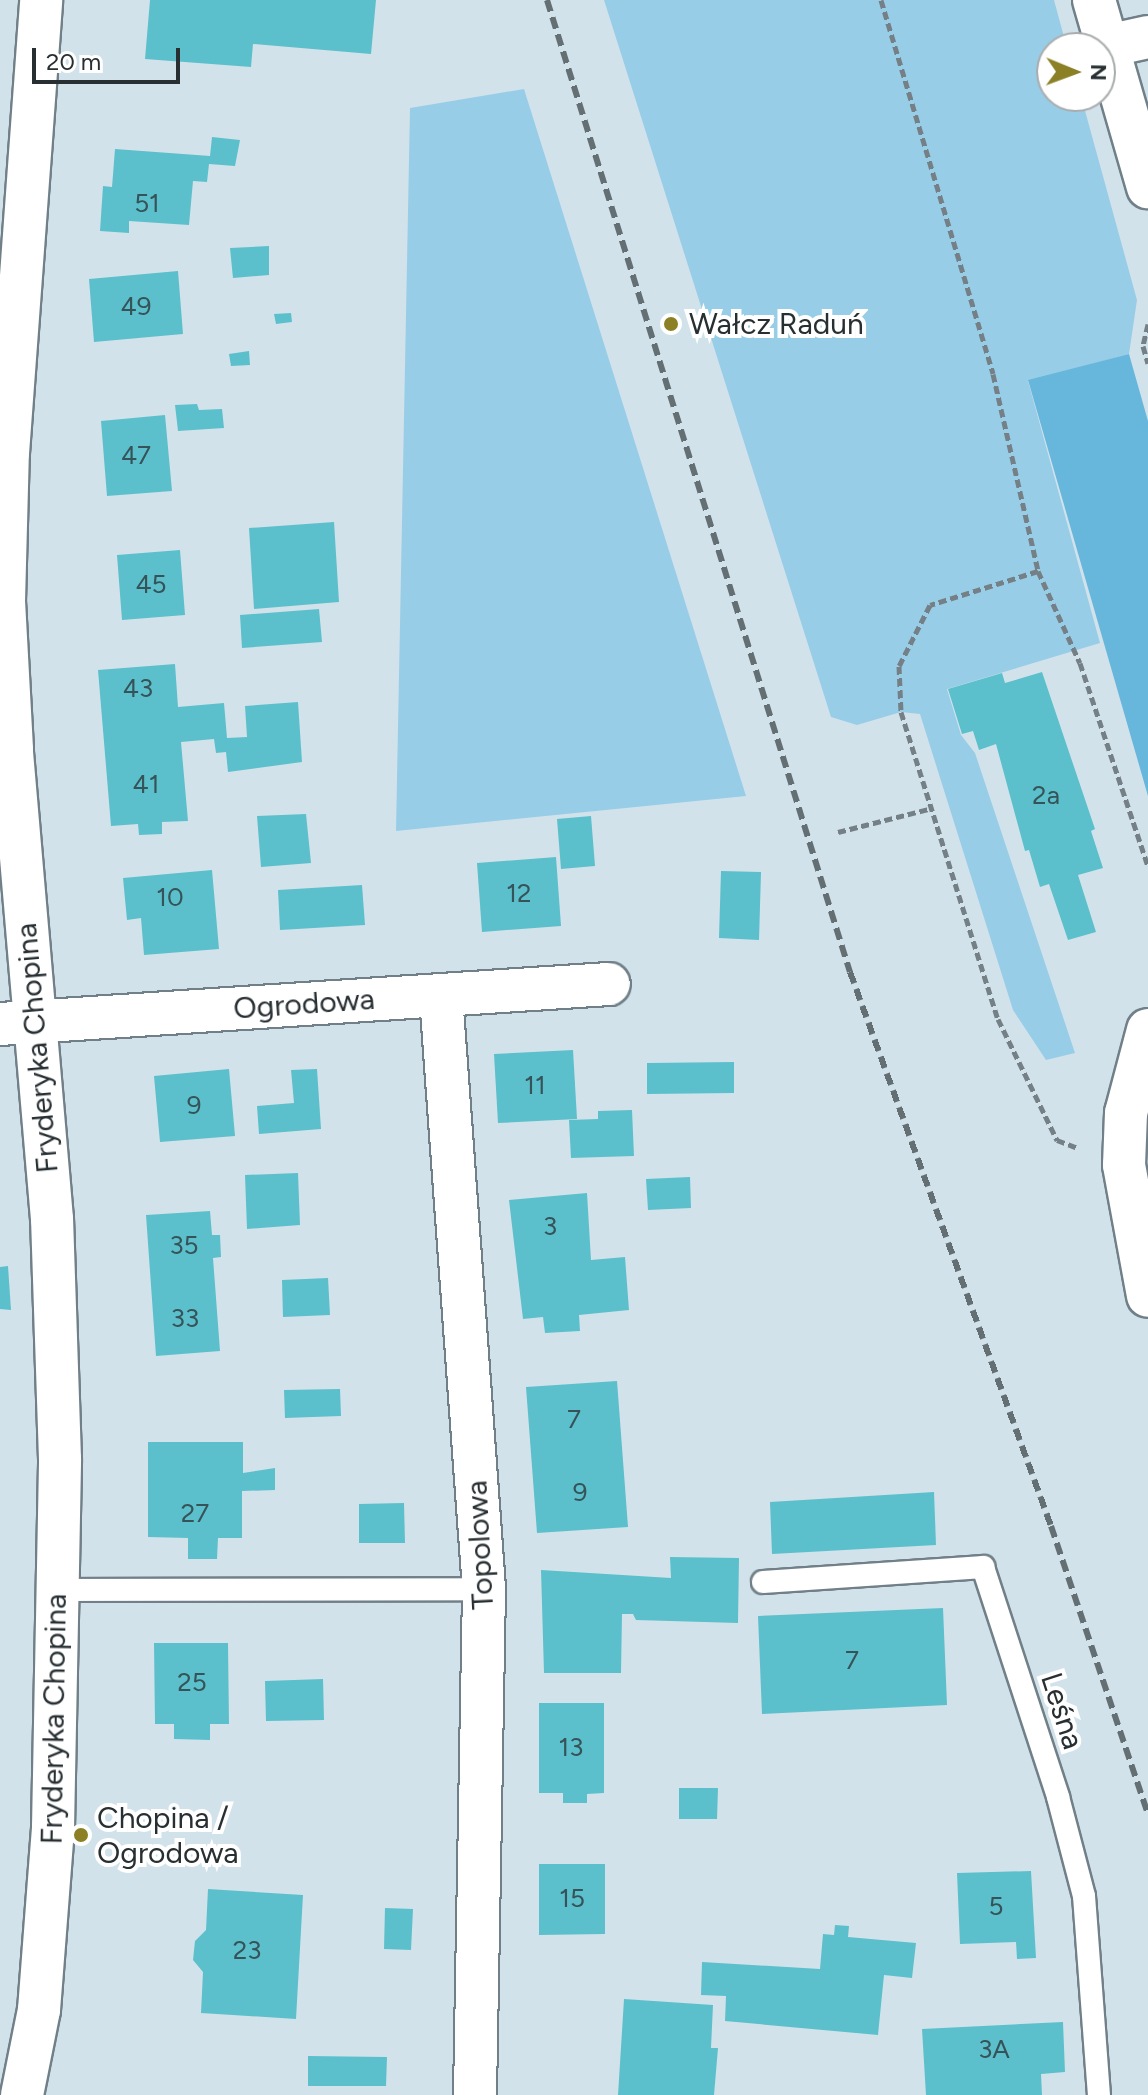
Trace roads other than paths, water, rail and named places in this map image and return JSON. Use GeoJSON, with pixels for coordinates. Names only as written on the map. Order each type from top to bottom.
{"type":"FeatureCollection","features":[{"type":"Feature","properties":{"kind":"street","name":"Fryderyka Chopina"},"geometry":{"type":"LineString","coordinates":[[22,2095],[39,2010],[53,1828],[60,1346],[17,1022],[4,601],[8,453],[41,0]]}},
{"type":"Feature","properties":{"kind":"street"},"geometry":{"type":"LineString","coordinates":[[1094,0],[1103,32]]}},
{"type":"Feature","properties":{"kind":"street"},"geometry":{"type":"LineString","coordinates":[[1116,44],[1148,37]]}},
{"type":"Feature","properties":{"kind":"street"},"geometry":{"type":"LineString","coordinates":[[1116,77],[1148,187]]}},
{"type":"Feature","properties":{"kind":"street","name":"Ogrodowa"},"geometry":{"type":"LineString","coordinates":[[17,1022],[609,984]]}},
{"type":"Feature","properties":{"kind":"street","name":"Topolowa"},"geometry":{"type":"LineString","coordinates":[[441,996],[484,1589],[475,2095]]}},
{"type":"Feature","properties":{"kind":"street"},"geometry":{"type":"LineString","coordinates":[[1148,1030],[1126,1113],[1124,1165],[1148,1296]]}},
{"type":"Feature","properties":{"kind":"lane","name":"Leśna"},"geometry":{"type":"LineString","coordinates":[[763,1582],[983,1567],[1058,1797],[1084,1896],[1099,2095]]}},
{"type":"Feature","properties":{"kind":"lane"},"geometry":{"type":"LineString","coordinates":[[57,1590],[484,1589]]}},
{"type":"Feature","properties":{"kind":"railway"},"geometry":{"type":"LineString","coordinates":[[547,0],[850,972],[1051,1526],[1148,1815]]}},
{"type":"Feature","properties":{"kind":"place","name":"Wałcz Raduń"},"geometry":{"type":"Point","coordinates":[671,324]}},
{"type":"Feature","properties":{"kind":"place","name":"Chopina / Ogrodowa"},"geometry":{"type":"Point","coordinates":[81,1835]}}]}
